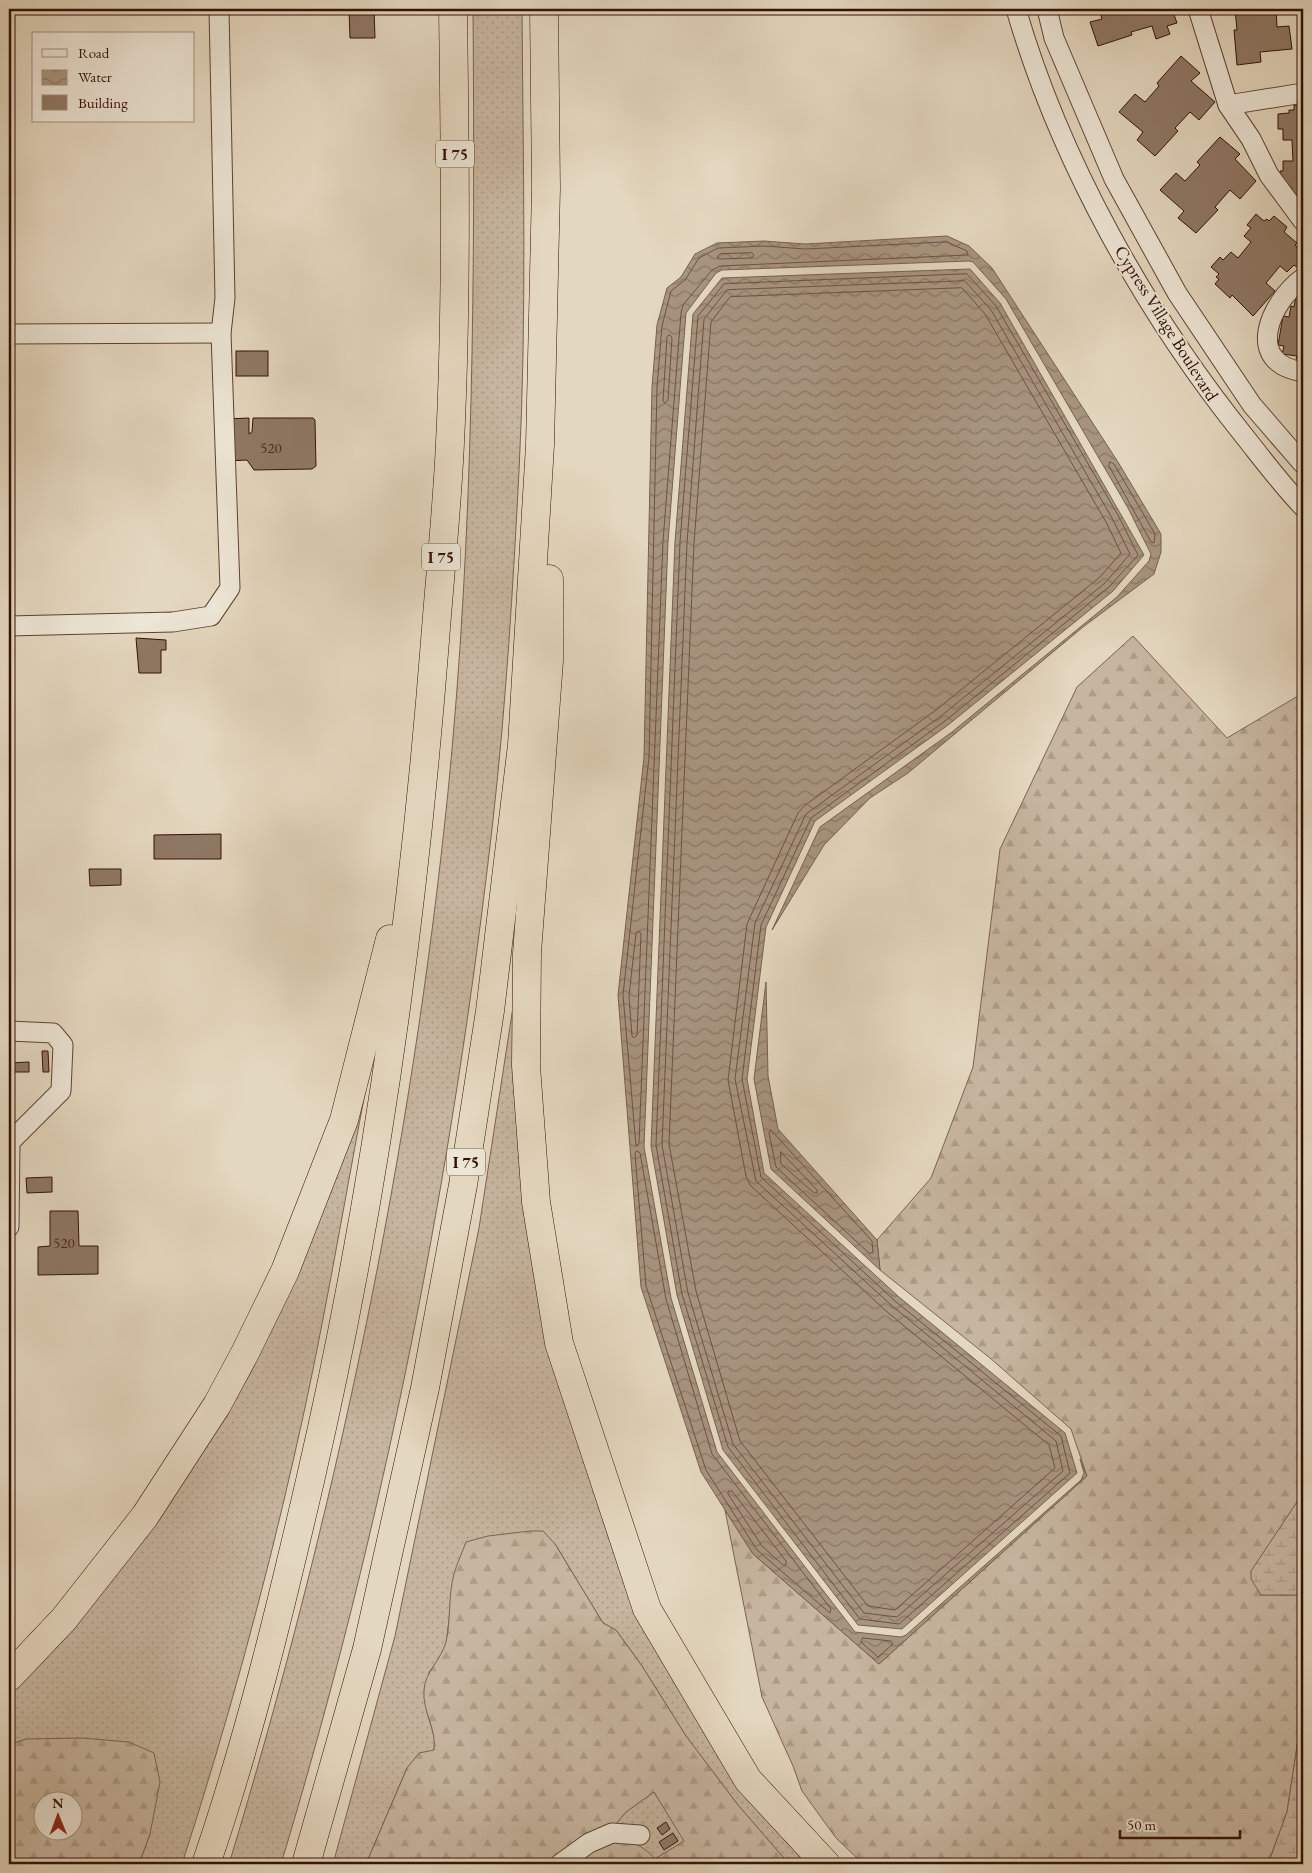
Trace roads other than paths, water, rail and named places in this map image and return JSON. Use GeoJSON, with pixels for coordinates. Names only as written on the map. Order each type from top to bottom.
{"type":"FeatureCollection","features":[{"type":"Feature","properties":{"kind":"highway","name":"I 75"},"geometry":{"type":"LineString","coordinates":[[206,1864],[280,1613],[337,1364],[372,1174],[399,995],[420,816],[450,445],[455,189],[453,9]]}},
{"type":"Feature","properties":{"kind":"highway","name":"I 75"},"geometry":{"type":"LineString","coordinates":[[306,1864],[367,1649],[424,1388],[463,1185],[490,1011],[522,745],[540,445],[546,188],[544,9]]}},
{"type":"Feature","properties":{"kind":"highway"},"geometry":{"type":"LineString","coordinates":[[540,445],[550,556],[549,661],[527,953],[526,1066],[536,1202],[559,1344],[647,1609],[748,1780],[826,1864]]}},
{"type":"Feature","properties":{"kind":"highway"},"geometry":{"type":"LineString","coordinates":[[9,1677],[64,1620],[150,1508],[217,1405],[285,1271],[344,1120],[420,816]]}},
{"type":"Feature","properties":{"kind":"street"},"geometry":{"type":"LineString","coordinates":[[9,626],[173,622],[211,616],[230,588],[222,333],[225,298],[219,9]]}},
{"type":"Feature","properties":{"kind":"street","name":"Cypress Village Boulevard"},"geometry":{"type":"LineString","coordinates":[[1016,9],[1026,45],[1066,145],[1129,270],[1205,388],[1303,507]]}},
{"type":"Feature","properties":{"kind":"street","name":"Cypress Village Boulevard"},"geometry":{"type":"LineString","coordinates":[[1047,9],[1054,38],[1114,179],[1177,293],[1252,405],[1303,464]]}},
{"type":"Feature","properties":{"kind":"street"},"geometry":{"type":"LineString","coordinates":[[1198,9],[1228,105],[1251,140],[1269,175],[1303,221]]}},
{"type":"Feature","properties":{"kind":"street"},"geometry":{"type":"LineString","coordinates":[[1228,105],[1303,93]]}},
{"type":"Feature","properties":{"kind":"street"},"geometry":{"type":"LineString","coordinates":[[1303,278],[1280,300],[1269,326],[1267,342],[1269,351],[1282,365],[1303,372]]}},
{"type":"Feature","properties":{"kind":"street"},"geometry":{"type":"LineString","coordinates":[[9,334],[222,333]]}},
{"type":"Feature","properties":{"kind":"street"},"geometry":{"type":"LineString","coordinates":[[9,1031],[53,1033],[63,1045],[61,1091],[9,1142],[9,1227]]}},
{"type":"Feature","properties":{"kind":"street"},"geometry":{"type":"LineString","coordinates":[[560,1864],[588,1843],[612,1833],[640,1835]]}},
{"type":"Feature","properties":{"kind":"water"},"geometry":{"type":"Polygon","coordinates":[[[947,236],[969,246],[992,268],[1118,462],[1161,534],[1161,552],[1154,574],[1083,627],[908,773],[870,798],[824,845],[772,930],[820,827],[952,732],[1117,597],[1149,561],[1151,554],[1128,508],[1006,299],[973,262],[969,261],[722,270],[716,273],[686,313],[668,542],[644,1147],[671,1298],[717,1452],[855,1632],[901,1637],[906,1635],[1081,1480],[1084,1473],[1080,1459],[1087,1476],[879,1664],[753,1554],[701,1472],[641,1287],[618,995],[644,757],[652,387],[657,325],[667,288],[681,277],[695,254],[717,243],[764,241],[805,244],[947,236]]]}},
{"type":"Feature","properties":{"kind":"water"},"geometry":{"type":"Polygon","coordinates":[[[970,269],[1000,303],[1144,555],[1113,591],[948,725],[815,821],[766,927],[747,1079],[764,1173],[899,1297],[1065,1433],[1077,1473],[902,1629],[858,1625],[723,1450],[677,1295],[651,1146],[675,542],[693,314],[722,278],[970,269]]]}},
{"type":"Feature","properties":{"kind":"water"},"geometry":{"type":"Polygon","coordinates":[[[766,982],[768,1076],[778,1129],[877,1240],[880,1270],[771,1169],[754,1079],[766,982]]]}}]}
